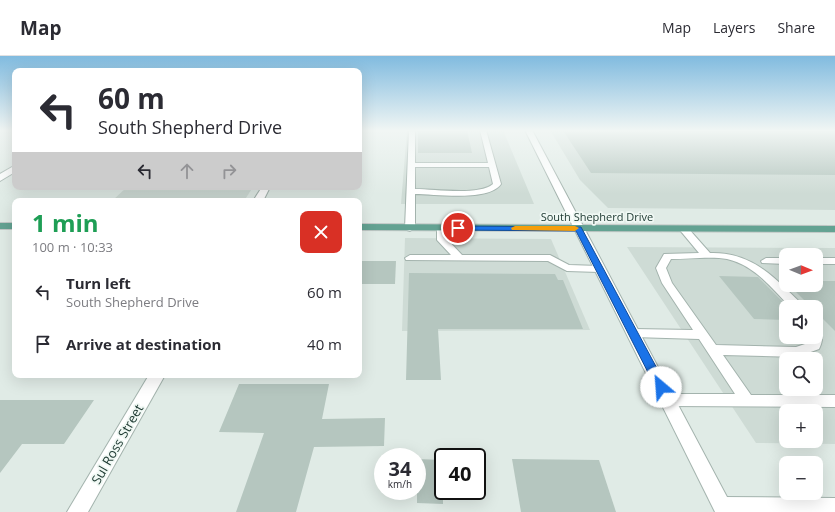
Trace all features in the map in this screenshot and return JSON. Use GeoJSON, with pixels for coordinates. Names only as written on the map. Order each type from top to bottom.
{"type":"FeatureCollection","features":[{"type":"Feature","properties":{"kind":"main road"},"geometry":{"type":"LineString","coordinates":[[0,226],[12,226]]}},
{"type":"Feature","properties":{"kind":"main road","name":"South Shepherd Drive"},"geometry":{"type":"LineString","coordinates":[[362,228],[835,229]]}},
{"type":"Feature","properties":{"kind":"street"},"geometry":{"type":"LineString","coordinates":[[539,151],[724,509]]}},
{"type":"Feature","properties":{"kind":"street"},"geometry":{"type":"LineString","coordinates":[[0,178],[12,171]]}},
{"type":"Feature","properties":{"kind":"street","name":"Sul Ross Street"},"geometry":{"type":"LineString","coordinates":[[77,512],[155,378]]}},
{"type":"Feature","properties":{"kind":"lane"},"geometry":{"type":"LineString","coordinates":[[410,228],[412,151]]}},
{"type":"Feature","properties":{"kind":"lane"},"geometry":{"type":"LineString","coordinates":[[411,191],[487,190],[494,187],[497,184],[489,151]]}},
{"type":"Feature","properties":{"kind":"lane"},"geometry":{"type":"LineString","coordinates":[[412,165],[493,165]]}},
{"type":"Feature","properties":{"kind":"lane"},"geometry":{"type":"LineString","coordinates":[[442,228],[442,240],[459,258]]}},
{"type":"Feature","properties":{"kind":"lane"},"geometry":{"type":"LineString","coordinates":[[684,229],[707,256]]}},
{"type":"Feature","properties":{"kind":"lane"},"geometry":{"type":"LineString","coordinates":[[747,401],[667,283],[661,268],[668,256],[728,256],[744,261],[755,267],[790,300]]}},
{"type":"Feature","properties":{"kind":"lane"},"geometry":{"type":"LineString","coordinates":[[410,258],[550,258],[567,268],[599,268]]}},
{"type":"Feature","properties":{"kind":"lane"},"geometry":{"type":"LineString","coordinates":[[766,261],[779,261]]}},
{"type":"Feature","properties":{"kind":"lane"},"geometry":{"type":"LineString","coordinates":[[823,261],[835,262]]}},
{"type":"Feature","properties":{"kind":"lane"},"geometry":{"type":"LineString","coordinates":[[633,333],[702,335]]}},
{"type":"Feature","properties":{"kind":"lane"},"geometry":{"type":"LineString","coordinates":[[712,350],[797,352],[814,346],[815,344]]}},
{"type":"Feature","properties":{"kind":"lane"},"geometry":{"type":"LineString","coordinates":[[668,400],[835,401]]}},
{"type":"Feature","properties":{"kind":"lane"},"geometry":{"type":"LineString","coordinates":[[724,509],[835,507]]}},
{"type":"Feature","properties":{"kind":"shaded area"},"geometry":{"type":"Polygon","coordinates":[[[405,151],[512,151],[534,204],[401,204],[405,151]]]}},
{"type":"Feature","properties":{"kind":"shaded area"},"geometry":{"type":"Polygon","coordinates":[[[563,151],[835,151],[835,210],[608,208],[580,180],[563,151]]]}},
{"type":"Feature","properties":{"kind":"shaded area"},"geometry":{"type":"Polygon","coordinates":[[[124,190],[251,190],[246,198],[115,198],[124,190]]]}},
{"type":"Feature","properties":{"kind":"shaded area"},"geometry":{"type":"Polygon","coordinates":[[[405,238],[551,239],[590,330],[402,331],[405,238]]]}},
{"type":"Feature","properties":{"kind":"shaded area"},"geometry":{"type":"Polygon","coordinates":[[[627,247],[835,248],[835,444],[823,444],[823,404],[779,404],[779,443],[756,443],[627,247]]]}},
{"type":"Feature","properties":{"kind":"building"},"geometry":{"type":"Polygon","coordinates":[[[418,151],[472,151],[472,153],[418,153],[418,151]]]}},
{"type":"Feature","properties":{"kind":"building"},"geometry":{"type":"Polygon","coordinates":[[[577,151],[835,151],[835,175],[591,173],[577,151]]]}},
{"type":"Feature","properties":{"kind":"building"},"geometry":{"type":"Polygon","coordinates":[[[362,261],[396,261],[395,284],[362,284],[362,261]]]}},
{"type":"Feature","properties":{"kind":"building"},"geometry":{"type":"Polygon","coordinates":[[[409,273],[555,274],[558,280],[563,280],[583,329],[438,329],[441,380],[406,380],[409,273]]]}},
{"type":"Feature","properties":{"kind":"building"},"geometry":{"type":"Polygon","coordinates":[[[719,276],[758,277],[781,300],[779,300],[779,320],[754,319],[719,276]]]}},
{"type":"Feature","properties":{"kind":"building"},"geometry":{"type":"Polygon","coordinates":[[[823,281],[835,281],[835,331],[823,319],[823,300],[804,300],[796,292],[823,292],[823,281]]]}},
{"type":"Feature","properties":{"kind":"building"},"geometry":{"type":"Polygon","coordinates":[[[239,384],[329,384],[322,419],[385,418],[384,446],[314,447],[296,512],[236,512],[264,433],[219,432],[239,384]]]}},
{"type":"Feature","properties":{"kind":"building"},"geometry":{"type":"Polygon","coordinates":[[[0,400],[94,400],[64,444],[22,444],[0,473],[0,400]]]}},
{"type":"Feature","properties":{"kind":"building"},"geometry":{"type":"Polygon","coordinates":[[[426,459],[434,460],[434,500],[443,500],[443,504],[417,503],[417,500],[426,500],[426,459]]]}},
{"type":"Feature","properties":{"kind":"building"},"geometry":{"type":"Polygon","coordinates":[[[512,459],[599,460],[616,512],[521,512],[512,459]]]}},
{"type":"Feature","properties":{"kind":"slow traffic"},"geometry":{"type":"LineString","coordinates":[[515,228],[575,228]]}},
{"type":"Feature","properties":{"kind":"route"},"geometry":{"type":"LineString","coordinates":[[458,228],[578,228],[661,387]]}}]}
